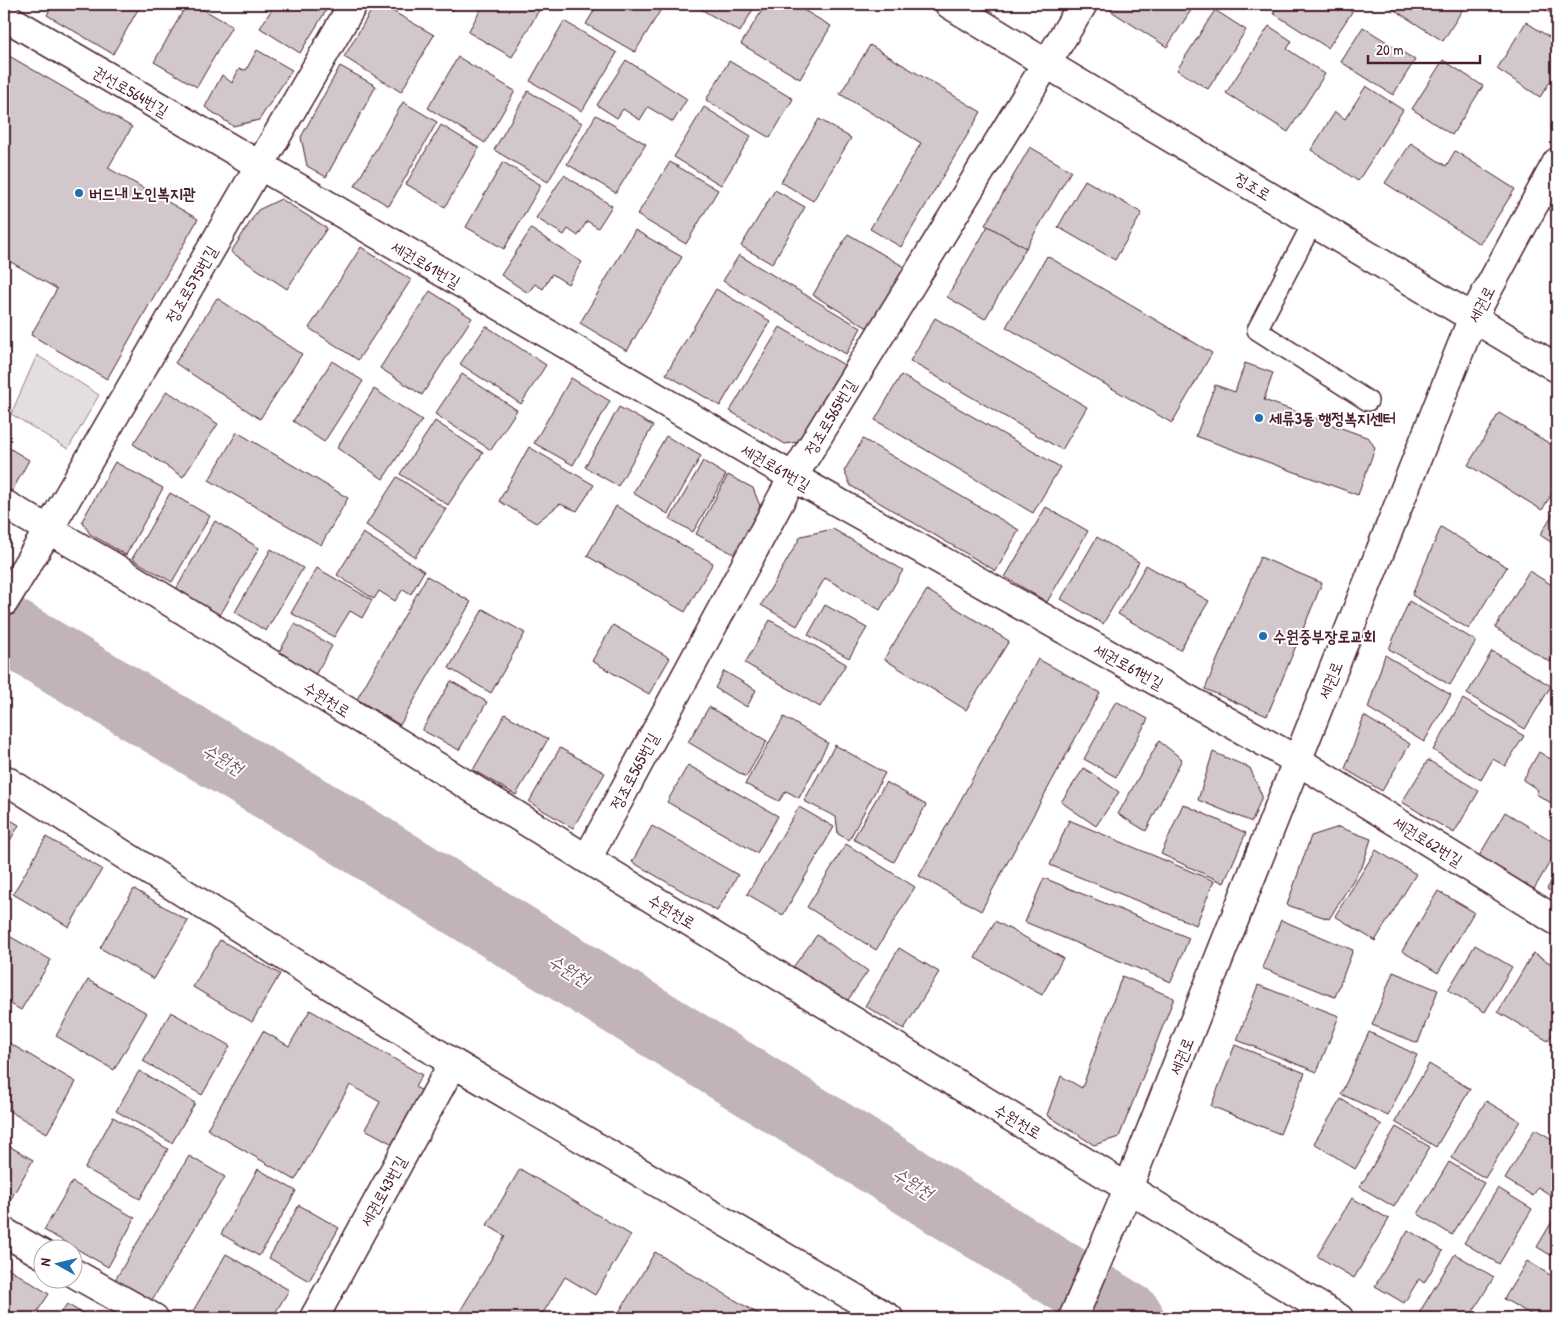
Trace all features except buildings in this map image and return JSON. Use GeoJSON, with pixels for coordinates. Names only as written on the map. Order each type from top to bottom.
{"type":"FeatureCollection","features":[{"type":"Feature","properties":{"kind":"street","name":"정조로575번길"},"geometry":{"type":"LineString","coordinates":[[4,602],[50,529],[353,4]]}},
{"type":"Feature","properties":{"kind":"street","name":"정조로"},"geometry":{"type":"LineString","coordinates":[[949,4],[1557,368]]}},
{"type":"Feature","properties":{"kind":"street","name":"정조로565번길"},"geometry":{"type":"LineString","coordinates":[[587,859],[793,477],[1083,4]]}},
{"type":"Feature","properties":{"kind":"street","name":"권선로564번길"},"geometry":{"type":"LineString","coordinates":[[4,16],[259,166]]}},
{"type":"Feature","properties":{"kind":"street","name":"세권로"},"geometry":{"type":"LineString","coordinates":[[1073,1318],[1125,1197],[1473,317],[1557,162]]}},
{"type":"Feature","properties":{"kind":"street","name":"세권로61번길"},"geometry":{"type":"LineString","coordinates":[[259,166],[793,477],[1298,761]]}},
{"type":"Feature","properties":{"kind":"street","name":"수원천로"},"geometry":{"type":"LineString","coordinates":[[4,504],[112,566],[587,859],[1125,1197],[1260,1270],[1339,1318]]}},
{"type":"Feature","properties":{"kind":"street","name":"세권로62번길"},"geometry":{"type":"LineString","coordinates":[[1298,761],[1557,921]]}},
{"type":"Feature","properties":{"kind":"street"},"geometry":{"type":"LineString","coordinates":[[4,780],[453,1063],[889,1318]]}},
{"type":"Feature","properties":{"kind":"street","name":"세권로43번길"},"geometry":{"type":"LineString","coordinates":[[314,1318],[453,1063]]}},
{"type":"Feature","properties":{"kind":"street"},"geometry":{"type":"LineString","coordinates":[[4,1232],[32,1248]]}},
{"type":"Feature","properties":{"kind":"street"},"geometry":{"type":"LineString","coordinates":[[82,1278],[154,1318]]}},
{"type":"Feature","properties":{"kind":"lane"},"geometry":{"type":"LineString","coordinates":[[1313,222],[1257,330],[1368,401]]}},
{"type":"Feature","properties":{"kind":"shaded area"},"geometry":{"type":"Polygon","coordinates":[[[37,355],[99,395],[68,449],[11,414],[37,355]]]}},
{"type":"Feature","properties":{"kind":"waterway","name":"수원천"},"geometry":{"type":"LineString","coordinates":[[4,628],[345,831],[1130,1318]]}},
{"type":"Feature","properties":{"kind":"place","name":"버드내 노인복지관"},"geometry":{"type":"Point","coordinates":[79,193]}},
{"type":"Feature","properties":{"kind":"place","name":"세류3동 행정복지센터"},"geometry":{"type":"Point","coordinates":[1259,418]}},
{"type":"Feature","properties":{"kind":"place","name":"수원중부장로교회"},"geometry":{"type":"Point","coordinates":[1263,636]}}]}
